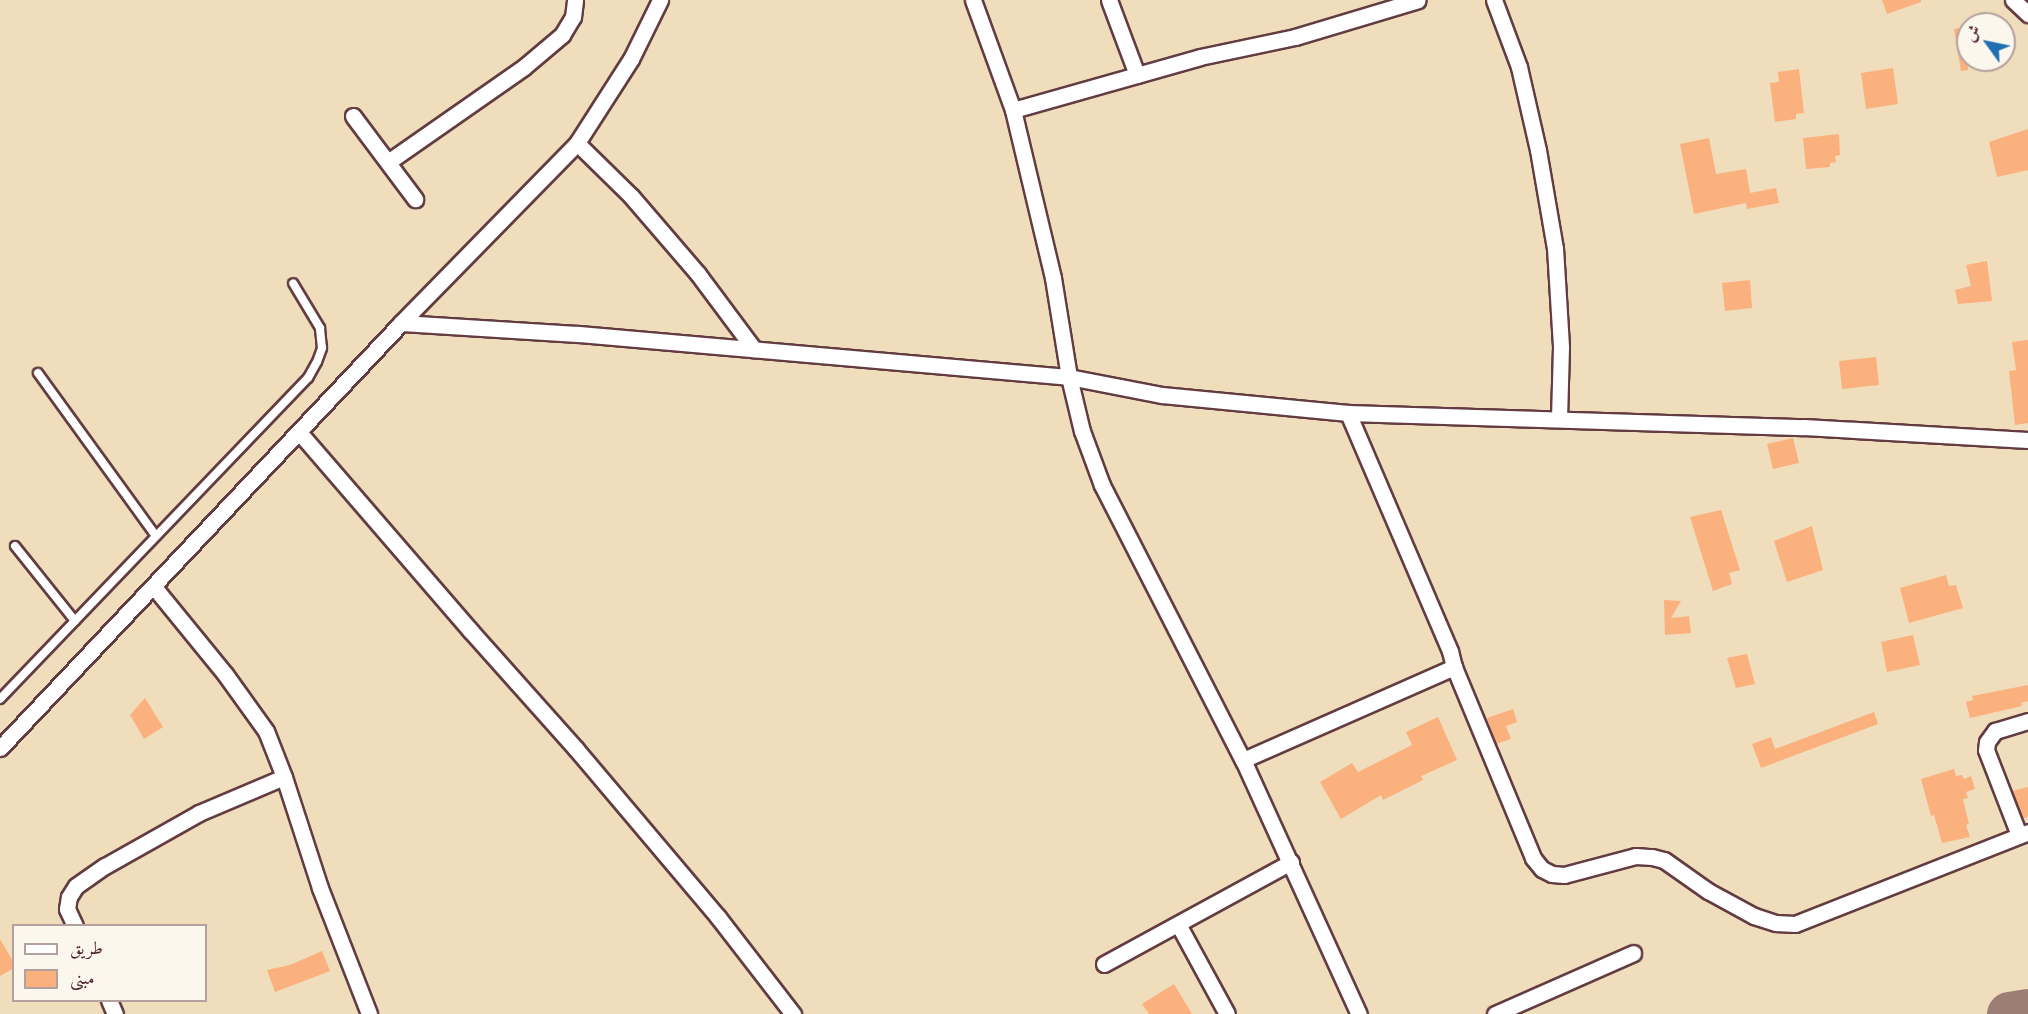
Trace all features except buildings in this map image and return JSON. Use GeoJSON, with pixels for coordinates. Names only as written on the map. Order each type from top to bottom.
{"type":"FeatureCollection","features":[{"type":"Feature","properties":{"kind":"street"},"geometry":{"type":"LineString","coordinates":[[388,162],[525,67],[562,35],[573,17],[575,0]]}},
{"type":"Feature","properties":{"kind":"street"},"geometry":{"type":"LineString","coordinates":[[0,748],[401,323],[577,143],[631,59],[660,0]]}},
{"type":"Feature","properties":{"kind":"street"},"geometry":{"type":"LineString","coordinates":[[973,0],[1013,110],[1053,278],[1069,377],[1082,431],[1102,485],[1243,760],[1359,1014]]}},
{"type":"Feature","properties":{"kind":"street"},"geometry":{"type":"LineString","coordinates":[[1109,0],[1137,75]]}},
{"type":"Feature","properties":{"kind":"street"},"geometry":{"type":"LineString","coordinates":[[1013,110],[1200,57],[1295,37],[1418,0]]}},
{"type":"Feature","properties":{"kind":"street"},"geometry":{"type":"LineString","coordinates":[[1494,0],[1520,67],[1538,150],[1555,248],[1561,347],[1559,417]]}},
{"type":"Feature","properties":{"kind":"street"},"geometry":{"type":"LineString","coordinates":[[2013,0],[2028,14]]}},
{"type":"Feature","properties":{"kind":"street"},"geometry":{"type":"LineString","coordinates":[[353,116],[415,199]]}},
{"type":"Feature","properties":{"kind":"street"},"geometry":{"type":"LineString","coordinates":[[577,143],[638,204],[698,274],[754,349]]}},
{"type":"Feature","properties":{"kind":"street"},"geometry":{"type":"LineString","coordinates":[[401,323],[578,334],[1069,377],[1162,395],[1348,413],[1559,417],[1804,427],[2028,440]]}},
{"type":"Feature","properties":{"kind":"street"},"geometry":{"type":"LineString","coordinates":[[1348,413],[1533,858],[1542,869],[1552,874],[1564,875],[1636,856],[1652,857],[1664,860],[1708,891],[1754,916],[1776,923],[1795,924],[2023,833],[1986,750],[1990,736],[1995,731],[2028,721]]}},
{"type":"Feature","properties":{"kind":"street"},"geometry":{"type":"LineString","coordinates":[[299,432],[576,749],[718,917],[793,1014]]}},
{"type":"Feature","properties":{"kind":"street"},"geometry":{"type":"LineString","coordinates":[[154,587],[225,674],[266,731],[284,777],[320,888],[369,1014]]}},
{"type":"Feature","properties":{"kind":"street"},"geometry":{"type":"LineString","coordinates":[[1243,760],[1454,667]]}},
{"type":"Feature","properties":{"kind":"street"},"geometry":{"type":"LineString","coordinates":[[74,924],[68,909],[69,897],[76,886],[105,866],[199,813],[284,777]]}},
{"type":"Feature","properties":{"kind":"street"},"geometry":{"type":"LineString","coordinates":[[1104,964],[1291,862]]}},
{"type":"Feature","properties":{"kind":"street"},"geometry":{"type":"LineString","coordinates":[[1178,924],[1227,1014]]}},
{"type":"Feature","properties":{"kind":"street"},"geometry":{"type":"LineString","coordinates":[[1495,1014],[1633,953]]}},
{"type":"Feature","properties":{"kind":"lane"},"geometry":{"type":"LineString","coordinates":[[0,699],[308,378],[322,348],[320,328],[293,283]]}},
{"type":"Feature","properties":{"kind":"lane"},"geometry":{"type":"LineString","coordinates":[[38,373],[156,536]]}},
{"type":"Feature","properties":{"kind":"lane"},"geometry":{"type":"LineString","coordinates":[[15,546],[75,621]]}},
{"type":"Feature","properties":{"kind":"taxiway"},"geometry":{"type":"LineString","coordinates":[[2009,1014],[2028,1011]]}}]}
